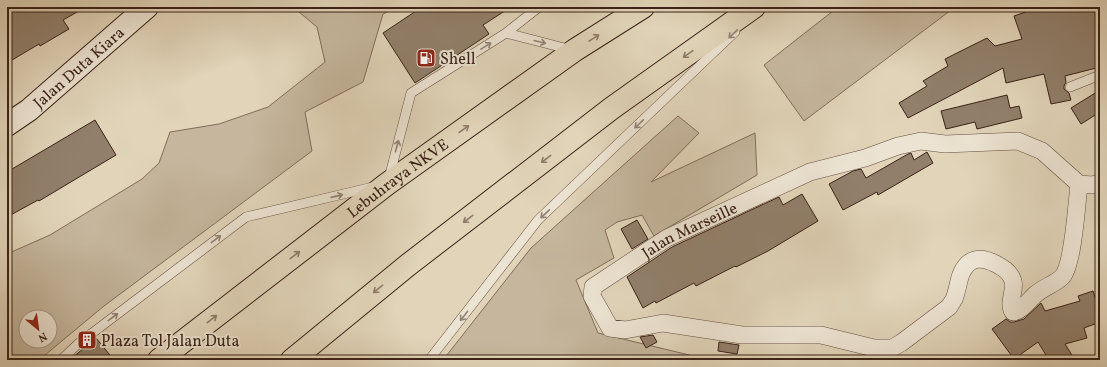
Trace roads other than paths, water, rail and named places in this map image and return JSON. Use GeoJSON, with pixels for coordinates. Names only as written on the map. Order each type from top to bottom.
{"type":"FeatureCollection","features":[{"type":"Feature","properties":{"kind":"highway","name":"Lebuhraya NKVE"},"geometry":{"type":"LineString","coordinates":[[159,360],[387,184],[575,50],[644,7]]}},
{"type":"Feature","properties":{"kind":"highway"},"geometry":{"type":"LineString","coordinates":[[292,359],[408,265],[612,108],[754,7]]}},
{"type":"Feature","properties":{"kind":"main road","name":"Jalan Duta Kiara"},"geometry":{"type":"LineString","coordinates":[[7,125],[28,110],[147,7]]}},
{"type":"Feature","properties":{"kind":"street","name":"Jalan Marseille"},"geometry":{"type":"LineString","coordinates":[[1018,141],[1042,151],[1079,184],[1070,252],[1066,270],[1062,277],[1038,293],[1018,311],[1013,312],[1010,307],[1014,283],[1012,277],[1004,268],[986,259],[975,260],[969,263],[962,271],[954,299],[949,307],[901,344],[892,348],[874,348],[820,335],[742,335],[663,323],[625,330],[610,328],[592,296],[593,286],[674,234],[810,172],[865,158],[898,146],[921,142],[945,144],[1018,141]]}},
{"type":"Feature","properties":{"kind":"street"},"geometry":{"type":"LineString","coordinates":[[1079,184],[1092,185],[1100,183]]}},
{"type":"Feature","properties":{"kind":"lane"},"geometry":{"type":"LineString","coordinates":[[61,360],[79,342],[246,217],[387,184],[411,93],[506,33],[540,7]]}},
{"type":"Feature","properties":{"kind":"lane"},"geometry":{"type":"LineString","coordinates":[[429,360],[538,220],[761,7]]}},
{"type":"Feature","properties":{"kind":"lane"},"geometry":{"type":"LineString","coordinates":[[506,33],[575,50]]}},
{"type":"Feature","properties":{"kind":"lane"},"geometry":{"type":"LineString","coordinates":[[1070,88],[1100,75]]}},
{"type":"Feature","properties":{"kind":"place","name":"Shell"},"geometry":{"type":"Point","coordinates":[426,58]}},
{"type":"Feature","properties":{"kind":"place","name":"Plaza Tol Jalan Duta"},"geometry":{"type":"Point","coordinates":[87,340]}}]}
